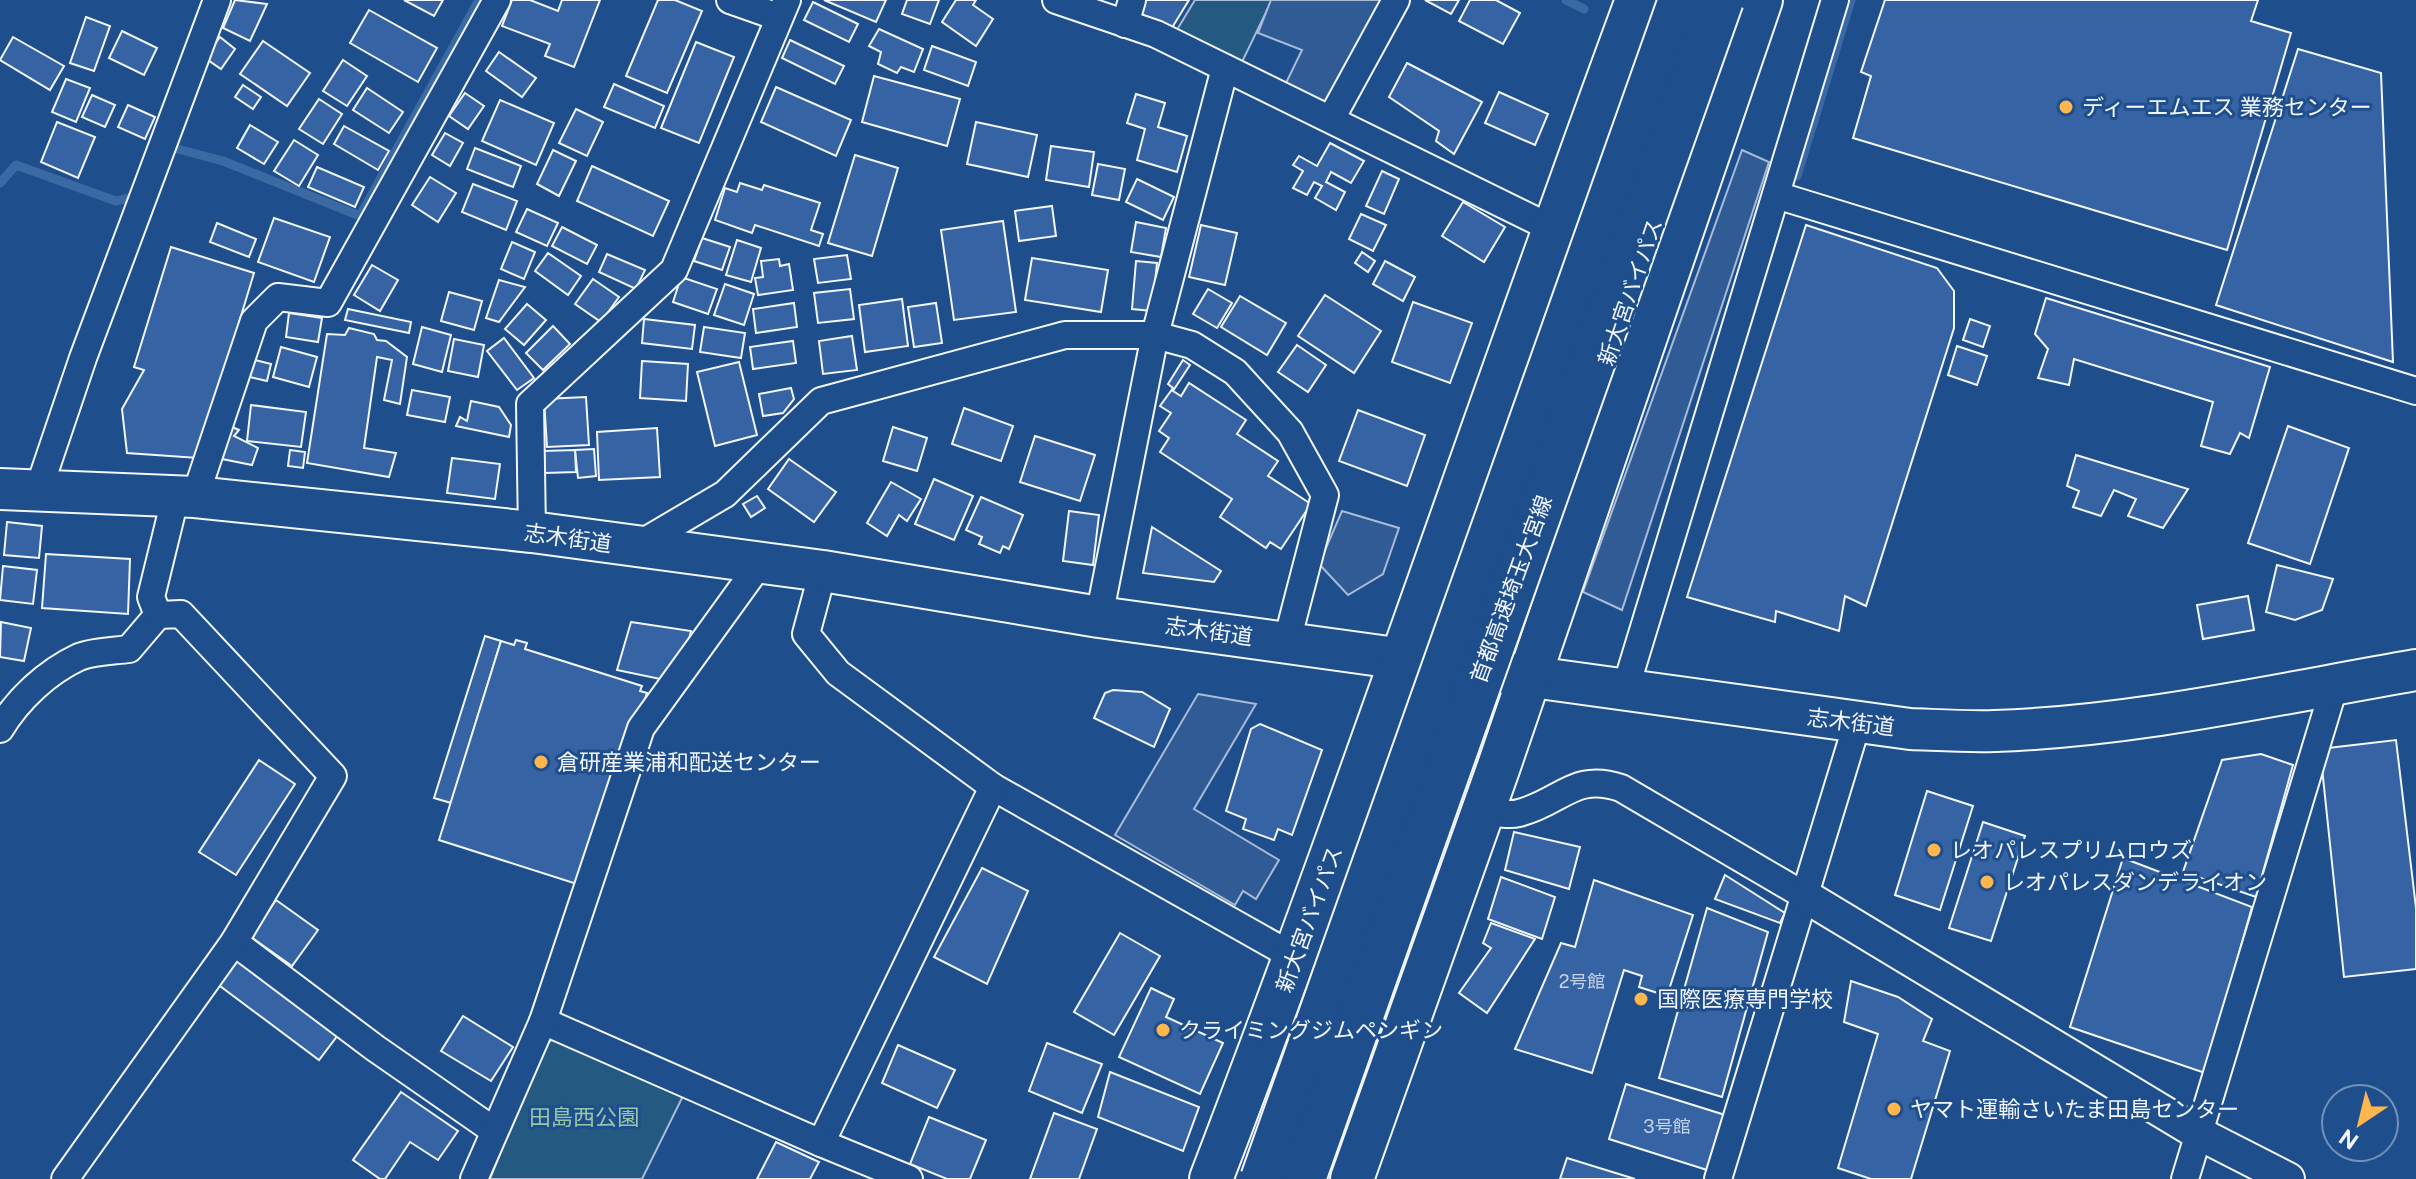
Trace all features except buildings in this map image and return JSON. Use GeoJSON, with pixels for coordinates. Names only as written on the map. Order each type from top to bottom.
{"type":"FeatureCollection","features":[{"type":"Feature","properties":{"kind":"highway","name":"新大宮バイパス"},"geometry":{"type":"LineString","coordinates":[[1211,1179],[1296,958],[1637,0]]}},
{"type":"Feature","properties":{"kind":"highway"},"geometry":{"type":"LineString","coordinates":[[1465,570],[1666,0]]}},
{"type":"Feature","properties":{"kind":"highway","name":"首都高速埼玉大宮線"},"geometry":{"type":"LineString","coordinates":[[1263,1179],[1681,0]]}},
{"type":"Feature","properties":{"kind":"highway","name":"首都高速埼玉大宮線"},"geometry":{"type":"LineString","coordinates":[[1303,1179],[1721,0]]}},
{"type":"Feature","properties":{"kind":"highway","name":"新大宮バイパス"},"geometry":{"type":"LineString","coordinates":[[1526,584],[1733,0]]}},
{"type":"Feature","properties":{"kind":"highway"},"geometry":{"type":"LineString","coordinates":[[1352,1179],[1530,676],[1761,0]]}},
{"type":"Feature","properties":{"kind":"highway","name":"新大宮バイパス"},"geometry":{"type":"LineString","coordinates":[[1249,1179],[1399,763]]}},
{"type":"Feature","properties":{"kind":"highway"},"geometry":{"type":"LineString","coordinates":[[1315,1179],[1457,775]]}},
{"type":"Feature","properties":{"kind":"main road","name":"志木街道"},"geometry":{"type":"LineString","coordinates":[[19,489],[186,496],[532,532],[761,562],[1099,617],[1287,641],[1857,724],[1994,731],[2069,725],[2177,713],[2416,670]]}},
{"type":"Feature","properties":{"kind":"street"},"geometry":{"type":"LineString","coordinates":[[19,489],[217,0]]}},
{"type":"Feature","properties":{"kind":"street"},"geometry":{"type":"LineString","coordinates":[[158,615],[151,597],[186,496],[254,321],[278,297],[328,303],[497,0]]}},
{"type":"Feature","properties":{"kind":"street"},"geometry":{"type":"LineString","coordinates":[[532,532],[530,404],[674,270],[782,8],[730,0]]}},
{"type":"Feature","properties":{"kind":"street"},"geometry":{"type":"LineString","coordinates":[[1056,0],[1129,12],[1156,34],[1553,229]]}},
{"type":"Feature","properties":{"kind":"street"},"geometry":{"type":"LineString","coordinates":[[1331,119],[1396,0]]}},
{"type":"Feature","properties":{"kind":"street"},"geometry":{"type":"LineString","coordinates":[[1625,690],[1835,0]]}},
{"type":"Feature","properties":{"kind":"street"},"geometry":{"type":"LineString","coordinates":[[1099,617],[1155,335],[1225,68]]}},
{"type":"Feature","properties":{"kind":"street"},"geometry":{"type":"LineString","coordinates":[[1776,195],[2416,391]]}},
{"type":"Feature","properties":{"kind":"street"},"geometry":{"type":"LineString","coordinates":[[635,547],[725,494],[821,401],[1065,335],[1155,335],[1192,345],[1235,372],[1290,432],[1325,495],[1287,641]]}},
{"type":"Feature","properties":{"kind":"street"},"geometry":{"type":"LineString","coordinates":[[474,1179],[543,1021],[641,728],[761,562]]}},
{"type":"Feature","properties":{"kind":"street"},"geometry":{"type":"LineString","coordinates":[[823,571],[806,634],[838,673],[993,787],[1296,958]]}},
{"type":"Feature","properties":{"kind":"street"},"geometry":{"type":"LineString","coordinates":[[0,729],[10,713],[46,677],[82,656],[129,649],[158,615],[181,614],[333,776],[234,942],[65,1179]]}},
{"type":"Feature","properties":{"kind":"street"},"geometry":{"type":"LineString","coordinates":[[2185,1179],[2335,684]]}},
{"type":"Feature","properties":{"kind":"street"},"geometry":{"type":"LineString","coordinates":[[1718,1179],[1857,724]]}},
{"type":"Feature","properties":{"kind":"street"},"geometry":{"type":"LineString","coordinates":[[1481,811],[1515,815],[1539,807],[1583,783],[1599,780],[1621,788],[2198,1133],[2288,1179]]}},
{"type":"Feature","properties":{"kind":"street"},"geometry":{"type":"LineString","coordinates":[[821,1143],[993,787]]}},
{"type":"Feature","properties":{"kind":"street"},"geometry":{"type":"LineString","coordinates":[[234,942],[375,1048],[493,1130]]}},
{"type":"Feature","properties":{"kind":"street"},"geometry":{"type":"LineString","coordinates":[[543,1021],[909,1179]]}},
{"type":"Feature","properties":{"kind":"green space"},"geometry":{"type":"Polygon","coordinates":[[[1195,0],[1272,0],[1241,64],[1175,33],[1195,0]]]}},
{"type":"Feature","properties":{"kind":"green space","name":"田島西公園"},"geometry":{"type":"Polygon","coordinates":[[[558,1037],[684,1094],[642,1179],[490,1179],[544,1044],[558,1037]]]}},
{"type":"Feature","properties":{"kind":"shaded area"},"geometry":{"type":"Polygon","coordinates":[[[1271,0],[1382,0],[1325,103],[1285,85],[1302,50],[1258,33],[1271,0]]]}},
{"type":"Feature","properties":{"kind":"shaded area"},"geometry":{"type":"Polygon","coordinates":[[[1742,150],[1769,162],[1622,610],[1583,592],[1742,150]]]}},
{"type":"Feature","properties":{"kind":"shaded area"},"geometry":{"type":"Polygon","coordinates":[[[1342,511],[1399,528],[1383,574],[1348,595],[1319,564],[1342,511]]]}},
{"type":"Feature","properties":{"kind":"shaded area"},"geometry":{"type":"Polygon","coordinates":[[[1198,694],[1256,704],[1194,809],[1279,860],[1256,899],[1243,891],[1235,905],[1115,835],[1198,694]]]}},
{"type":"Feature","properties":{"kind":"waterway"},"geometry":{"type":"LineString","coordinates":[[174,148],[223,161],[360,216],[479,0]]}},
{"type":"Feature","properties":{"kind":"waterway"},"geometry":{"type":"LineString","coordinates":[[1566,0],[1584,9]]}},
{"type":"Feature","properties":{"kind":"waterway"},"geometry":{"type":"LineString","coordinates":[[1797,176],[1851,0]]}},
{"type":"Feature","properties":{"kind":"waterway"},"geometry":{"type":"LineString","coordinates":[[0,183],[16,165],[116,201],[130,198]]}},
{"type":"Feature","properties":{"kind":"place","name":"ディーエムエス 業務センター"},"geometry":{"type":"Point","coordinates":[2066,107]}},
{"type":"Feature","properties":{"kind":"place","name":"倉研産業浦和配送センター"},"geometry":{"type":"Point","coordinates":[541,762]}},
{"type":"Feature","properties":{"kind":"place","name":"レオパレスプリムロウズ"},"geometry":{"type":"Point","coordinates":[1934,850]}},
{"type":"Feature","properties":{"kind":"place","name":"レオパレスダンデライオン"},"geometry":{"type":"Point","coordinates":[1987,882]}},
{"type":"Feature","properties":{"kind":"place","name":"国際医療専門学校"},"geometry":{"type":"Point","coordinates":[1641,999]}},
{"type":"Feature","properties":{"kind":"place","name":"クライミングジムペンギン"},"geometry":{"type":"Point","coordinates":[1163,1030]}},
{"type":"Feature","properties":{"kind":"place","name":"ヤマト運輸さいたま田島センター"},"geometry":{"type":"Point","coordinates":[1894,1109]}}]}
